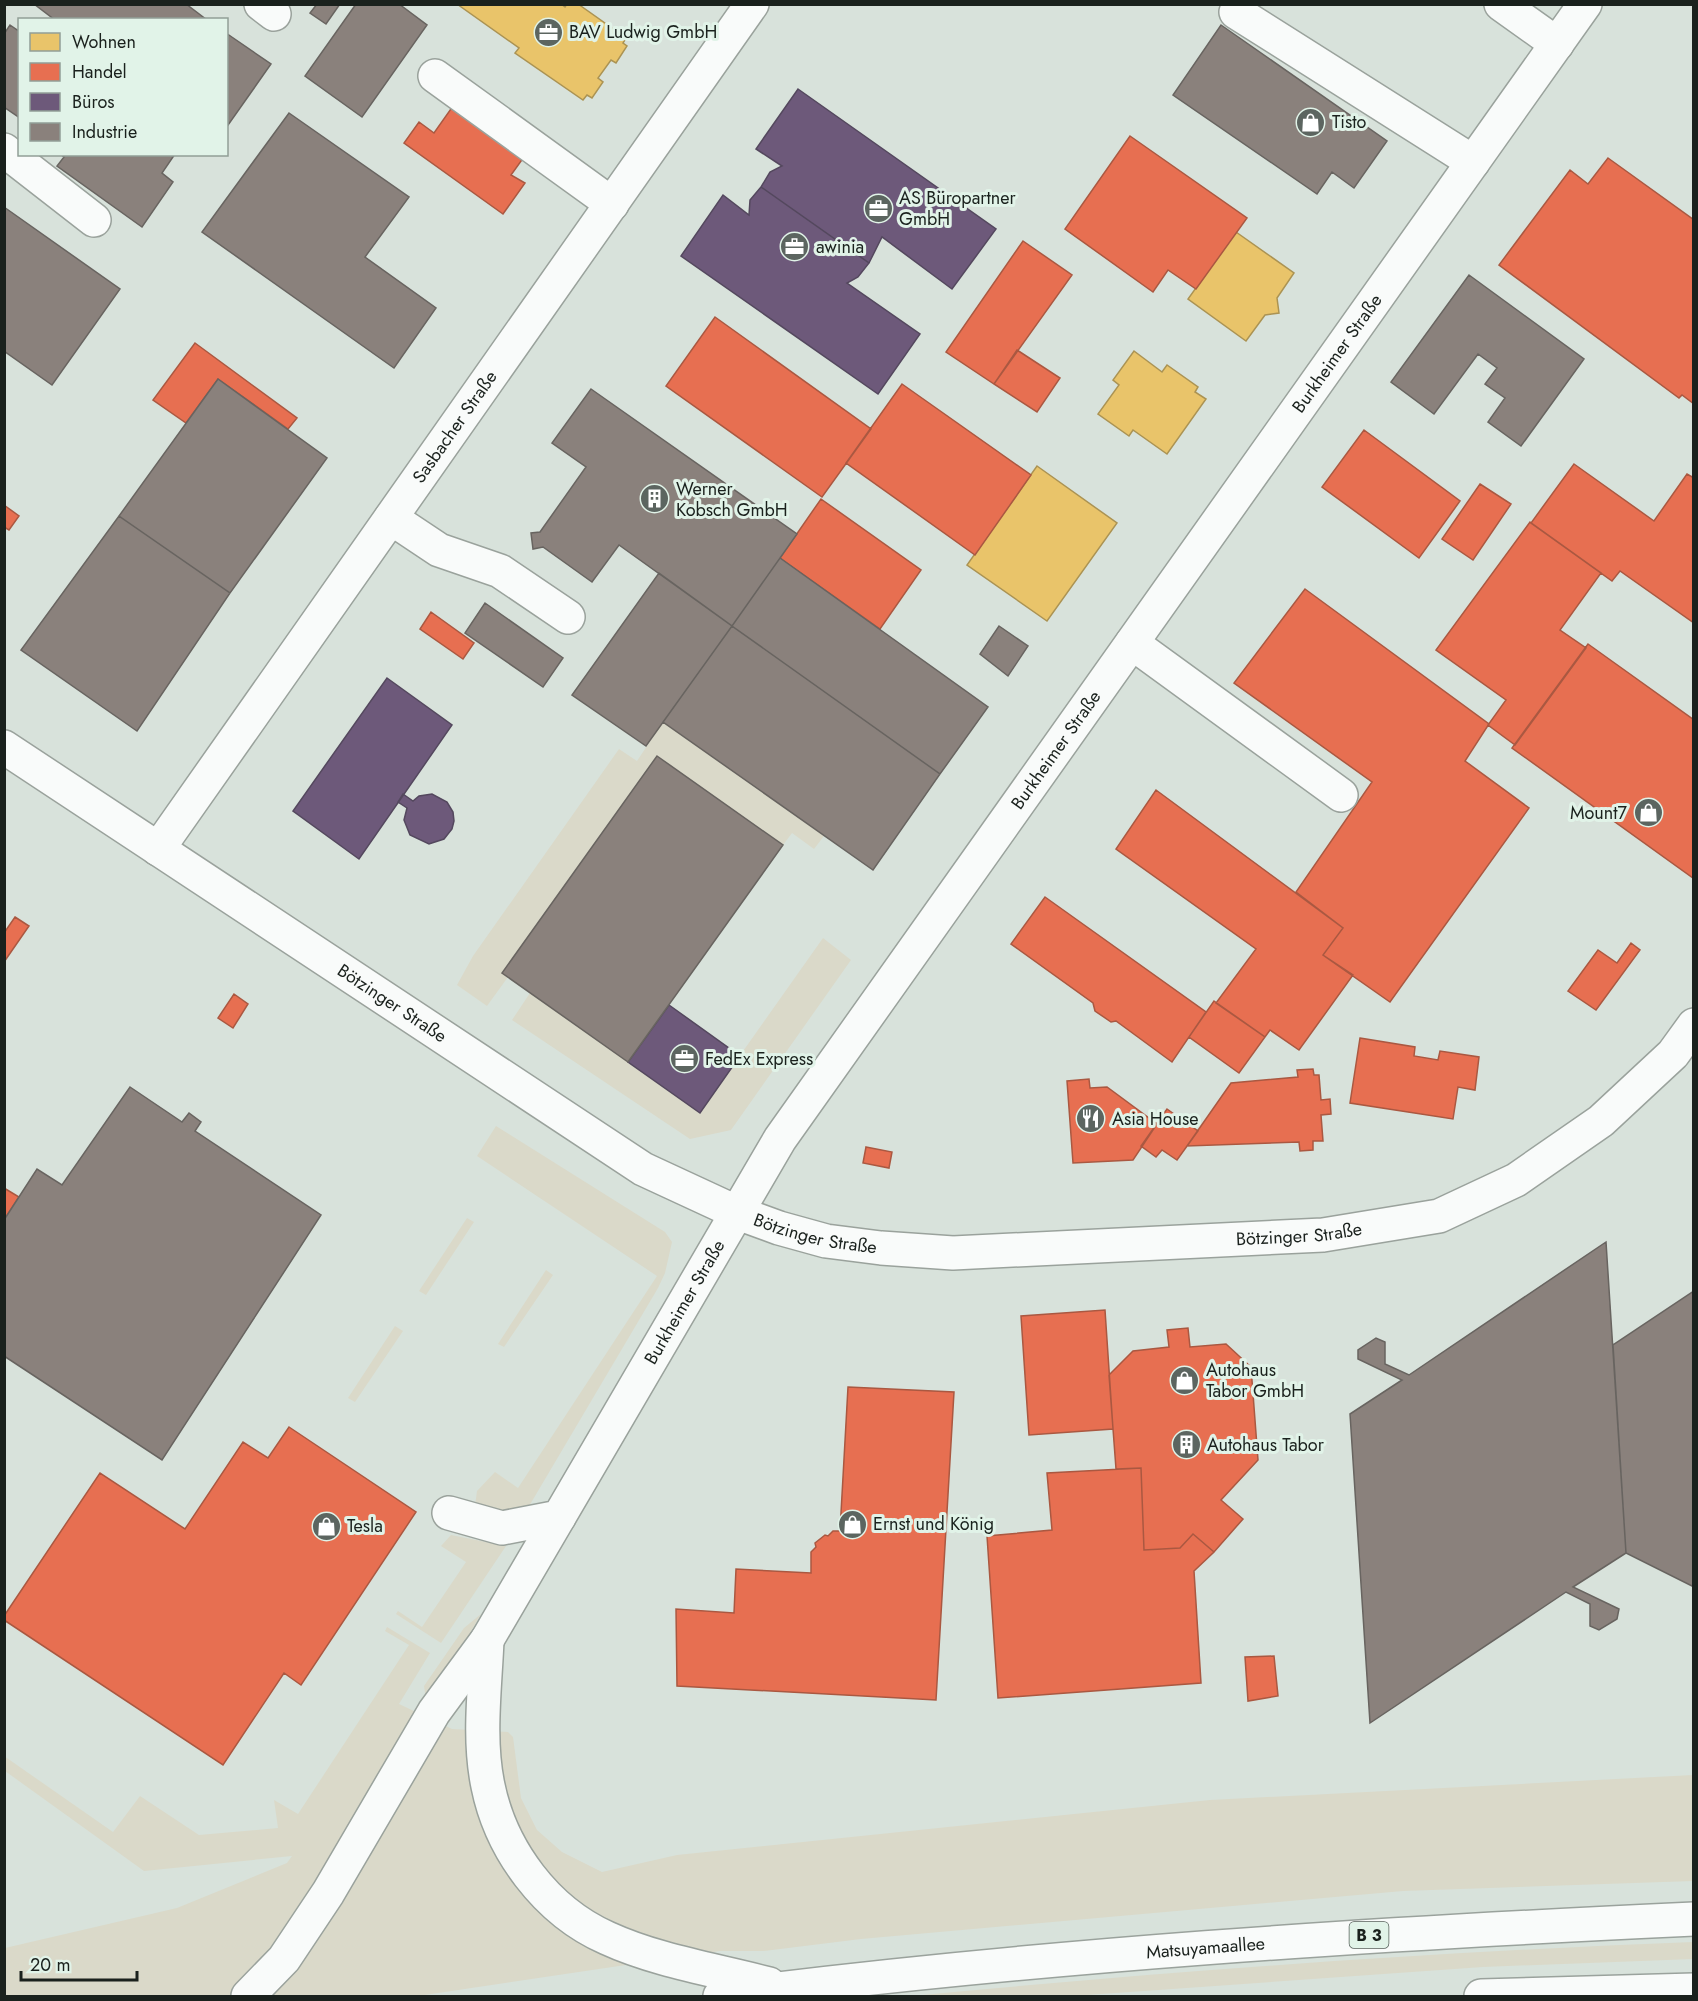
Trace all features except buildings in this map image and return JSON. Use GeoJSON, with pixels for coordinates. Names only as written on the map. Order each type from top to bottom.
{"type":"FeatureCollection","features":[{"type":"Feature","properties":{"kind":"main road","name":"Sasbacher Straße"},"geometry":{"type":"LineString","coordinates":[[158,849],[752,4]]}},
{"type":"Feature","properties":{"kind":"main road"},"geometry":{"type":"LineString","coordinates":[[1501,4],[1557,44]]}},
{"type":"Feature","properties":{"kind":"main road","name":"Burkheimer Straße"},"geometry":{"type":"LineString","coordinates":[[248,1996],[284,1959],[328,1893],[434,1712],[487,1640],[780,1139],[1585,4]]}},
{"type":"Feature","properties":{"kind":"main road"},"geometry":{"type":"LineString","coordinates":[[1236,12],[1473,162]]}},
{"type":"Feature","properties":{"kind":"main road"},"geometry":{"type":"LineString","coordinates":[[435,76],[612,204]]}},
{"type":"Feature","properties":{"kind":"main road"},"geometry":{"type":"LineString","coordinates":[[4,150],[94,220]]}},
{"type":"Feature","properties":{"kind":"main road"},"geometry":{"type":"LineString","coordinates":[[391,518],[439,550],[500,571],[568,618]]}},
{"type":"Feature","properties":{"kind":"main road"},"geometry":{"type":"LineString","coordinates":[[1132,643],[1341,795]]}},
{"type":"Feature","properties":{"kind":"main road","name":"Bötzinger Straße"},"geometry":{"type":"LineString","coordinates":[[4,747],[643,1168],[738,1212],[826,1241],[953,1253],[1323,1235],[1439,1216],[1516,1180],[1600,1121],[1673,1054],[1694,1025]]}},
{"type":"Feature","properties":{"kind":"main road"},"geometry":{"type":"LineString","coordinates":[[449,1513],[502,1528],[559,1517]]}},
{"type":"Feature","properties":{"kind":"main road"},"geometry":{"type":"LineString","coordinates":[[487,1640],[483,1725],[488,1785],[502,1833],[530,1879],[565,1914],[606,1938],[652,1953],[785,1988]]}},
{"type":"Feature","properties":{"kind":"main road","name":"Matsuyamaallee"},"geometry":{"type":"LineString","coordinates":[[720,1996],[1044,1961],[1269,1942],[1694,1919]]}},
{"type":"Feature","properties":{"kind":"main road"},"geometry":{"type":"LineString","coordinates":[[1481,1996],[1694,1990]]}},
{"type":"Feature","properties":{"kind":"shaded area"},"geometry":{"type":"Polygon","coordinates":[[[663,722],[824,836],[814,849],[792,833],[783,845],[657,756],[503,972],[508,977],[487,1006],[457,985],[473,956],[619,749],[637,761],[663,722]]]}},
{"type":"Feature","properties":{"kind":"shaded area"},"geometry":{"type":"Polygon","coordinates":[[[823,938],[851,960],[731,1130],[690,1139],[512,1020],[530,993],[700,1112],[823,938]]]}},
{"type":"Feature","properties":{"kind":"shaded area"},"geometry":{"type":"Polygon","coordinates":[[[496,1126],[665,1232],[672,1242],[665,1273],[658,1288],[525,1513],[497,1514],[475,1506],[477,1491],[495,1472],[518,1488],[657,1276],[477,1156],[496,1126]]]}},
{"type":"Feature","properties":{"kind":"shaded area"},"geometry":{"type":"Polygon","coordinates":[[[467,1218],[474,1222],[426,1295],[419,1291],[467,1218]]]}},
{"type":"Feature","properties":{"kind":"shaded area"},"geometry":{"type":"Polygon","coordinates":[[[546,1270],[553,1275],[504,1347],[498,1344],[546,1270]]]}},
{"type":"Feature","properties":{"kind":"shaded area"},"geometry":{"type":"Polygon","coordinates":[[[395,1326],[403,1331],[355,1402],[348,1398],[395,1326]]]}},
{"type":"Feature","properties":{"kind":"shaded area"},"geometry":{"type":"Polygon","coordinates":[[[451,1535],[506,1546],[441,1643],[396,1614],[398,1611],[422,1627],[466,1562],[441,1546],[451,1535]]]}},
{"type":"Feature","properties":{"kind":"shaded area"},"geometry":{"type":"Polygon","coordinates":[[[481,1614],[431,1701],[426,1700],[424,1686],[464,1628],[481,1614]]]}},
{"type":"Feature","properties":{"kind":"shaded area"},"geometry":{"type":"Polygon","coordinates":[[[387,1627],[430,1653],[399,1704],[452,1729],[508,1732],[513,1737],[521,1798],[537,1830],[562,1852],[602,1872],[677,1855],[1210,1800],[1693,1775],[1693,1881],[1403,1891],[861,1939],[764,1951],[720,1951],[418,1996],[5,1996],[5,1948],[177,1908],[287,1863],[292,1856],[144,1871],[5,1771],[4,1756],[113,1832],[140,1796],[199,1835],[278,1828],[274,1800],[298,1814],[409,1645],[385,1631],[387,1627]]]}},
{"type":"Feature","properties":{"kind":"shaded area"},"geometry":{"type":"Polygon","coordinates":[[[1693,1942],[1693,1959],[1483,1967],[1073,1996],[912,1996],[1302,1963],[1693,1942]]]}},
{"type":"Feature","properties":{"kind":"place","name":"BAV Ludwig GmbH"},"geometry":{"type":"Point","coordinates":[548,32]}},
{"type":"Feature","properties":{"kind":"place","name":"Tisto"},"geometry":{"type":"Point","coordinates":[1311,122]}},
{"type":"Feature","properties":{"kind":"place","name":"AS Büropartner GmbH"},"geometry":{"type":"Point","coordinates":[878,208]}},
{"type":"Feature","properties":{"kind":"place","name":"awinia"},"geometry":{"type":"Point","coordinates":[795,247]}},
{"type":"Feature","properties":{"kind":"place","name":"Werner Kobsch GmbH"},"geometry":{"type":"Point","coordinates":[655,499]}},
{"type":"Feature","properties":{"kind":"place","name":"Mount7"},"geometry":{"type":"Point","coordinates":[1648,813]}},
{"type":"Feature","properties":{"kind":"place","name":"FedEx Express"},"geometry":{"type":"Point","coordinates":[684,1059]}},
{"type":"Feature","properties":{"kind":"place","name":"Asia House"},"geometry":{"type":"Point","coordinates":[1091,1119]}},
{"type":"Feature","properties":{"kind":"place","name":"Autohaus Tabor GmbH"},"geometry":{"type":"Point","coordinates":[1185,1380]}},
{"type":"Feature","properties":{"kind":"place","name":"Autohaus Tabor"},"geometry":{"type":"Point","coordinates":[1186,1445]}},
{"type":"Feature","properties":{"kind":"place","name":"Ernst und König"},"geometry":{"type":"Point","coordinates":[852,1524]}},
{"type":"Feature","properties":{"kind":"place","name":"Tesla"},"geometry":{"type":"Point","coordinates":[326,1526]}}]}
